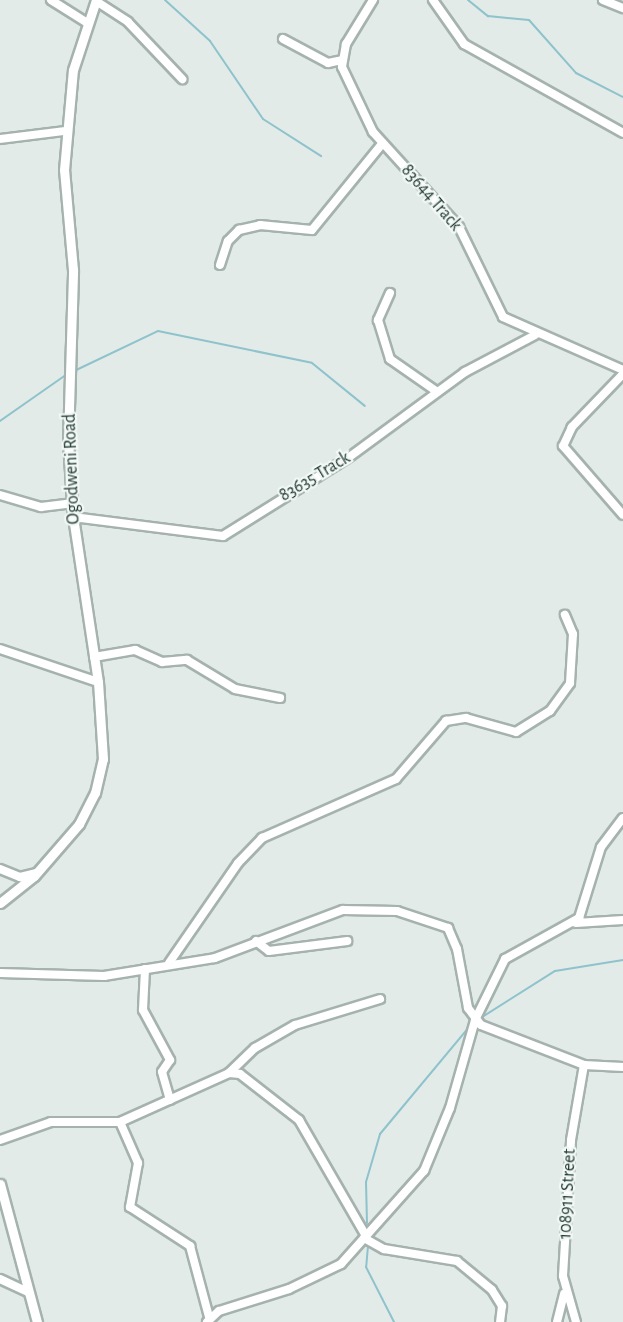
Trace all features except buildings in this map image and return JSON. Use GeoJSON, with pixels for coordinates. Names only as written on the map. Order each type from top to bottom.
{"type":"FeatureCollection","features":[{"type":"Feature","properties":{"kind":"street"},"geometry":{"type":"LineString","coordinates":[[51,0],[86,22]]}},
{"type":"Feature","properties":{"kind":"street"},"geometry":{"type":"LineString","coordinates":[[283,39],[327,63],[342,60],[373,0]]}},
{"type":"Feature","properties":{"kind":"street"},"geometry":{"type":"LineString","coordinates":[[433,0],[464,44],[623,133]]}},
{"type":"Feature","properties":{"kind":"street"},"geometry":{"type":"LineString","coordinates":[[603,0],[623,8]]}},
{"type":"Feature","properties":{"kind":"street"},"geometry":{"type":"LineString","coordinates":[[96,1],[128,22],[183,80]]}},
{"type":"Feature","properties":{"kind":"street","name":"Ogodweni Road"},"geometry":{"type":"LineString","coordinates":[[0,903],[36,873],[79,824],[95,793],[103,759],[98,682],[73,517],[68,442],[73,270],[64,131],[86,22],[96,1]]}},
{"type":"Feature","properties":{"kind":"street","name":"83644 Track"},"geometry":{"type":"LineString","coordinates":[[342,60],[349,86],[382,144],[459,227],[500,314],[535,335],[623,372]]}},
{"type":"Feature","properties":{"kind":"street"},"geometry":{"type":"LineString","coordinates":[[0,139],[64,131]]}},
{"type":"Feature","properties":{"kind":"street"},"geometry":{"type":"LineString","coordinates":[[220,266],[228,241],[239,231],[260,225],[312,230],[382,144]]}},
{"type":"Feature","properties":{"kind":"street"},"geometry":{"type":"LineString","coordinates":[[390,293],[378,320],[390,359],[436,391]]}},
{"type":"Feature","properties":{"kind":"street","name":"83635 Track"},"geometry":{"type":"LineString","coordinates":[[73,517],[223,536],[348,458],[436,391],[535,335]]}},
{"type":"Feature","properties":{"kind":"street"},"geometry":{"type":"LineString","coordinates":[[623,372],[572,427],[563,446],[623,515]]}},
{"type":"Feature","properties":{"kind":"street"},"geometry":{"type":"LineString","coordinates":[[0,495],[41,507],[72,503]]}},
{"type":"Feature","properties":{"kind":"street"},"geometry":{"type":"LineString","coordinates":[[169,963],[245,854],[262,838],[396,780],[446,721],[466,718],[516,732],[550,711],[570,683],[573,634],[565,615]]}},
{"type":"Feature","properties":{"kind":"street"},"geometry":{"type":"LineString","coordinates":[[0,649],[98,682]]}},
{"type":"Feature","properties":{"kind":"street"},"geometry":{"type":"LineString","coordinates":[[94,657],[135,650],[162,662],[187,660],[235,690],[280,698]]}},
{"type":"Feature","properties":{"kind":"street"},"geometry":{"type":"LineString","coordinates":[[576,923],[603,840],[623,818]]}},
{"type":"Feature","properties":{"kind":"street"},"geometry":{"type":"LineString","coordinates":[[0,869],[20,877],[36,873]]}},
{"type":"Feature","properties":{"kind":"street"},"geometry":{"type":"LineString","coordinates":[[0,973],[104,976],[169,963],[215,958],[343,910],[371,909],[438,921],[457,949],[475,1020],[499,1035],[584,1065],[623,1066]]}},
{"type":"Feature","properties":{"kind":"street"},"geometry":{"type":"LineString","coordinates":[[120,1122],[138,1163],[130,1207],[190,1246],[208,1320],[320,1277],[354,1254],[365,1237],[427,1164],[475,1020],[508,955],[576,923],[623,920]]}},
{"type":"Feature","properties":{"kind":"street"},"geometry":{"type":"LineString","coordinates":[[256,941],[269,951],[347,941]]}},
{"type":"Feature","properties":{"kind":"street"},"geometry":{"type":"LineString","coordinates":[[145,969],[142,1010],[170,1060],[162,1072],[170,1100]]}},
{"type":"Feature","properties":{"kind":"street"},"geometry":{"type":"LineString","coordinates":[[0,1140],[51,1122],[120,1122],[229,1073],[255,1048],[295,1025],[380,999]]}},
{"type":"Feature","properties":{"kind":"street","name":"108911 Street"},"geometry":{"type":"LineString","coordinates":[[576,1322],[564,1293],[571,1140],[584,1065]]}},
{"type":"Feature","properties":{"kind":"street"},"geometry":{"type":"LineString","coordinates":[[229,1073],[251,1081],[299,1120],[365,1237],[384,1249],[457,1261],[492,1290],[502,1306],[500,1322]]}},
{"type":"Feature","properties":{"kind":"street"},"geometry":{"type":"LineString","coordinates":[[0,1184],[38,1322]]}},
{"type":"Feature","properties":{"kind":"street"},"geometry":{"type":"LineString","coordinates":[[0,1279],[28,1292]]}},
{"type":"Feature","properties":{"kind":"street"},"geometry":{"type":"LineString","coordinates":[[557,1322],[564,1293]]}},
{"type":"Feature","properties":{"kind":"waterway"},"geometry":{"type":"LineString","coordinates":[[165,0],[210,41],[263,119],[321,156]]}},
{"type":"Feature","properties":{"kind":"waterway"},"geometry":{"type":"LineString","coordinates":[[468,0],[488,16],[529,20],[576,73],[623,97]]}},
{"type":"Feature","properties":{"kind":"waterway"},"geometry":{"type":"LineString","coordinates":[[72,372],[158,331],[312,363],[365,406]]}},
{"type":"Feature","properties":{"kind":"waterway"},"geometry":{"type":"LineString","coordinates":[[0,421],[67,374]]}},
{"type":"Feature","properties":{"kind":"waterway"},"geometry":{"type":"LineString","coordinates":[[479,1019],[555,971],[623,960]]}},
{"type":"Feature","properties":{"kind":"waterway"},"geometry":{"type":"LineString","coordinates":[[367,1223],[366,1182],[380,1134],[470,1026]]}},
{"type":"Feature","properties":{"kind":"waterway"},"geometry":{"type":"LineString","coordinates":[[368,1246],[366,1267],[394,1322]]}}]}
